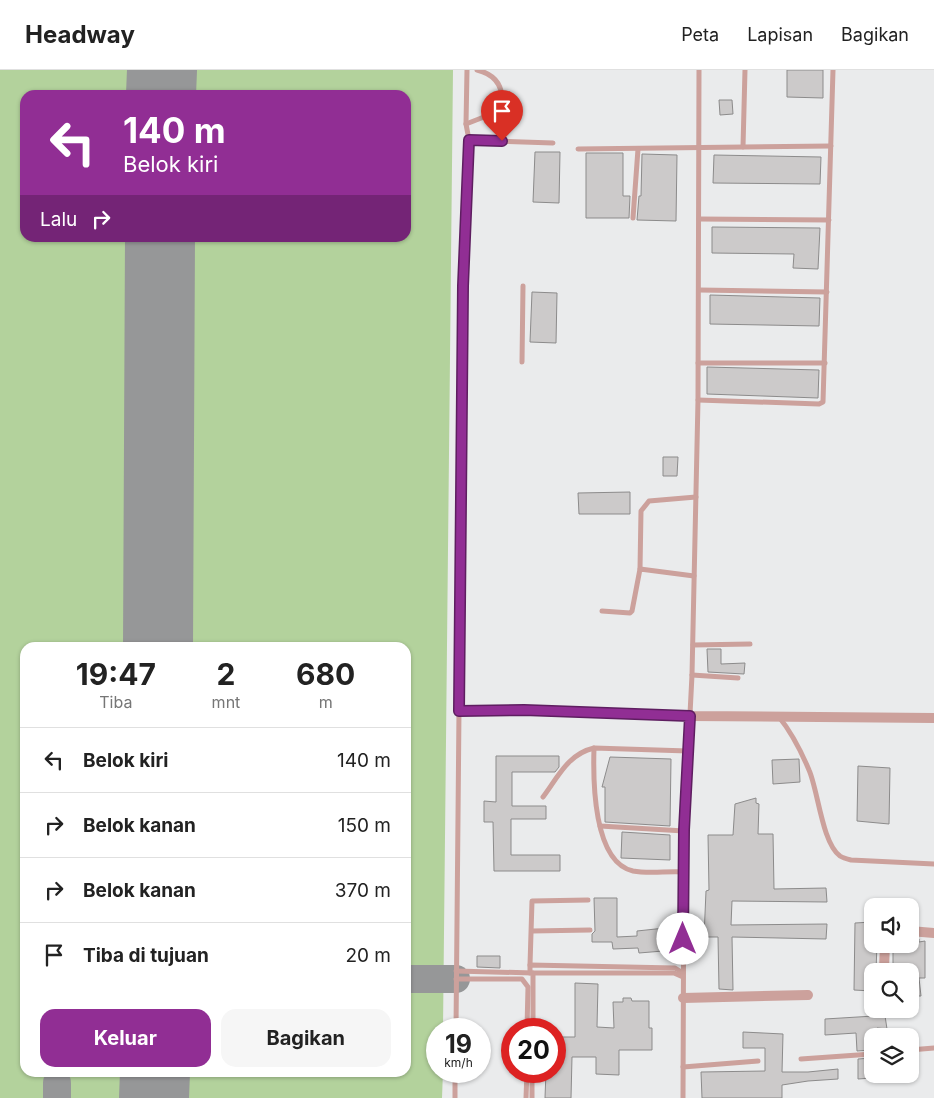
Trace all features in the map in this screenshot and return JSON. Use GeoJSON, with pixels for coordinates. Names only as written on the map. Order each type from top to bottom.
{"type":"FeatureCollection","features":[{"type":"Feature","properties":{"kind":"street"},"geometry":{"type":"LineString","coordinates":[[459,711],[524,710],[690,716],[934,718]]}},
{"type":"Feature","properties":{"kind":"street"},"geometry":{"type":"LineString","coordinates":[[919,932],[934,933]]}},
{"type":"Feature","properties":{"kind":"street"},"geometry":{"type":"LineString","coordinates":[[683,998],[808,995]]}},
{"type":"Feature","properties":{"kind":"lane"},"geometry":{"type":"LineString","coordinates":[[456,1018],[463,286],[469,140],[466,124],[467,70]]}},
{"type":"Feature","properties":{"kind":"lane"},"geometry":{"type":"LineString","coordinates":[[466,124],[489,115],[502,104],[502,92],[499,84],[488,73],[477,70]]}},
{"type":"Feature","properties":{"kind":"lane"},"geometry":{"type":"LineString","coordinates":[[683,1098],[683,872],[693,645],[698,400],[699,70]]}},
{"type":"Feature","properties":{"kind":"lane"},"geometry":{"type":"LineString","coordinates":[[743,147],[745,70]]}},
{"type":"Feature","properties":{"kind":"lane"},"geometry":{"type":"LineString","coordinates":[[698,400],[822,404],[823,402],[833,70]]}},
{"type":"Feature","properties":{"kind":"lane"},"geometry":{"type":"LineString","coordinates":[[469,140],[553,143]]}},
{"type":"Feature","properties":{"kind":"lane"},"geometry":{"type":"LineString","coordinates":[[578,148],[831,146]]}},
{"type":"Feature","properties":{"kind":"lane"},"geometry":{"type":"LineString","coordinates":[[633,218],[638,148]]}},
{"type":"Feature","properties":{"kind":"lane"},"geometry":{"type":"LineString","coordinates":[[699,219],[829,220]]}},
{"type":"Feature","properties":{"kind":"lane"},"geometry":{"type":"LineString","coordinates":[[522,362],[523,286]]}},
{"type":"Feature","properties":{"kind":"lane"},"geometry":{"type":"LineString","coordinates":[[699,290],[827,292]]}},
{"type":"Feature","properties":{"kind":"lane"},"geometry":{"type":"LineString","coordinates":[[698,363],[824,363]]}},
{"type":"Feature","properties":{"kind":"lane"},"geometry":{"type":"LineString","coordinates":[[602,611],[632,612],[640,569],[641,510],[649,501],[696,497]]}},
{"type":"Feature","properties":{"kind":"lane"},"geometry":{"type":"LineString","coordinates":[[640,569],[694,576]]}},
{"type":"Feature","properties":{"kind":"lane"},"geometry":{"type":"LineString","coordinates":[[693,645],[750,644]]}},
{"type":"Feature","properties":{"kind":"lane"},"geometry":{"type":"LineString","coordinates":[[692,675],[738,678]]}},
{"type":"Feature","properties":{"kind":"lane"},"geometry":{"type":"LineString","coordinates":[[779,716],[792,734],[810,772],[825,830],[833,848],[840,856],[851,860],[934,864]]}},
{"type":"Feature","properties":{"kind":"lane"},"geometry":{"type":"LineString","coordinates":[[543,797],[574,756],[582,750],[594,748],[688,751]]}},
{"type":"Feature","properties":{"kind":"lane"},"geometry":{"type":"LineString","coordinates":[[594,748],[593,780],[600,826],[608,849],[620,865],[633,871],[683,872]]}},
{"type":"Feature","properties":{"kind":"lane"},"geometry":{"type":"LineString","coordinates":[[600,826],[684,830]]}},
{"type":"Feature","properties":{"kind":"lane"},"geometry":{"type":"LineString","coordinates":[[533,1018],[530,965],[531,903],[533,900],[588,900]]}},
{"type":"Feature","properties":{"kind":"lane"},"geometry":{"type":"LineString","coordinates":[[532,931],[590,930]]}},
{"type":"Feature","properties":{"kind":"lane"},"geometry":{"type":"LineString","coordinates":[[530,965],[675,968],[683,975]]}},
{"type":"Feature","properties":{"kind":"lane"},"geometry":{"type":"LineString","coordinates":[[456,971],[674,973],[683,975]]}},
{"type":"Feature","properties":{"kind":"lane"},"geometry":{"type":"LineString","coordinates":[[456,979],[522,979],[528,987],[527,1018]]}},
{"type":"Feature","properties":{"kind":"lane"},"geometry":{"type":"LineString","coordinates":[[919,1049],[934,1048]]}},
{"type":"Feature","properties":{"kind":"lane"},"geometry":{"type":"LineString","coordinates":[[801,1059],[864,1055]]}},
{"type":"Feature","properties":{"kind":"lane"},"geometry":{"type":"LineString","coordinates":[[683,1067],[758,1061]]}},
{"type":"Feature","properties":{"kind":"lane"},"geometry":{"type":"LineString","coordinates":[[455,1083],[455,1098]]}},
{"type":"Feature","properties":{"kind":"lane"},"geometry":{"type":"LineString","coordinates":[[526,1098],[527,1083]]}},
{"type":"Feature","properties":{"kind":"lane"},"geometry":{"type":"LineString","coordinates":[[532,1083],[532,1098]]}},
{"type":"Feature","properties":{"kind":"green space"},"geometry":{"type":"Polygon","coordinates":[[[0,70],[453,70],[443,1018],[426,1018],[426,1083],[443,1083],[442,1098],[0,1098],[0,70]]]}},
{"type":"Feature","properties":{"kind":"building"},"geometry":{"type":"Polygon","coordinates":[[[787,70],[823,70],[823,98],[787,97],[787,70]]]}},
{"type":"Feature","properties":{"kind":"building"},"geometry":{"type":"Polygon","coordinates":[[[719,100],[732,100],[733,114],[720,115],[719,100]]]}},
{"type":"Feature","properties":{"kind":"building"},"geometry":{"type":"Polygon","coordinates":[[[535,152],[560,152],[559,203],[533,202],[535,152]]]}},
{"type":"Feature","properties":{"kind":"building"},"geometry":{"type":"Polygon","coordinates":[[[586,153],[623,153],[623,196],[630,196],[629,218],[586,218],[586,153]]]}},
{"type":"Feature","properties":{"kind":"building"},"geometry":{"type":"Polygon","coordinates":[[[642,154],[677,155],[676,221],[637,220],[639,196],[641,196],[642,154]]]}},
{"type":"Feature","properties":{"kind":"building"},"geometry":{"type":"Polygon","coordinates":[[[714,155],[821,157],[820,184],[713,183],[714,155]]]}},
{"type":"Feature","properties":{"kind":"building"},"geometry":{"type":"Polygon","coordinates":[[[712,227],[820,228],[818,269],[793,268],[794,254],[712,253],[712,227]]]}},
{"type":"Feature","properties":{"kind":"building"},"geometry":{"type":"Polygon","coordinates":[[[532,292],[557,293],[556,343],[530,342],[532,292]]]}},
{"type":"Feature","properties":{"kind":"building"},"geometry":{"type":"Polygon","coordinates":[[[710,295],[820,298],[819,326],[710,324],[710,295]]]}},
{"type":"Feature","properties":{"kind":"building"},"geometry":{"type":"Polygon","coordinates":[[[707,367],[819,370],[818,398],[707,394],[707,367]]]}},
{"type":"Feature","properties":{"kind":"building"},"geometry":{"type":"Polygon","coordinates":[[[663,457],[678,457],[677,476],[663,476],[663,457]]]}},
{"type":"Feature","properties":{"kind":"building"},"geometry":{"type":"Polygon","coordinates":[[[630,492],[630,514],[579,514],[578,493],[630,492]]]}},
{"type":"Feature","properties":{"kind":"building"},"geometry":{"type":"Polygon","coordinates":[[[707,649],[721,649],[721,664],[745,663],[744,674],[708,672],[707,649]]]}},
{"type":"Feature","properties":{"kind":"building"},"geometry":{"type":"Polygon","coordinates":[[[496,756],[559,756],[559,767],[555,772],[512,772],[512,806],[546,806],[546,819],[511,819],[511,855],[560,855],[560,871],[494,871],[493,822],[484,822],[484,801],[496,802],[496,756]]]}},
{"type":"Feature","properties":{"kind":"building"},"geometry":{"type":"Polygon","coordinates":[[[610,757],[671,759],[670,826],[605,822],[605,787],[602,787],[610,757]]]}},
{"type":"Feature","properties":{"kind":"building"},"geometry":{"type":"Polygon","coordinates":[[[799,759],[800,782],[773,784],[772,760],[799,759]]]}},
{"type":"Feature","properties":{"kind":"building"},"geometry":{"type":"Polygon","coordinates":[[[858,766],[890,768],[889,824],[857,821],[858,766]]]}},
{"type":"Feature","properties":{"kind":"building"},"geometry":{"type":"Polygon","coordinates":[[[756,798],[756,803],[759,804],[758,834],[773,834],[774,889],[826,888],[827,902],[732,901],[731,925],[827,924],[826,939],[732,937],[733,990],[719,989],[718,937],[704,937],[706,891],[709,890],[708,835],[733,835],[735,804],[756,798]]]}},
{"type":"Feature","properties":{"kind":"building"},"geometry":{"type":"Polygon","coordinates":[[[622,832],[670,835],[670,860],[621,858],[622,832]]]}},
{"type":"Feature","properties":{"kind":"building"},"geometry":{"type":"Polygon","coordinates":[[[594,898],[617,898],[617,937],[637,936],[637,931],[665,928],[666,939],[662,940],[663,951],[639,953],[638,948],[613,949],[612,942],[592,942],[592,934],[595,931],[594,898]]]}},
{"type":"Feature","properties":{"kind":"building"},"geometry":{"type":"Polygon","coordinates":[[[864,922],[864,953],[877,953],[876,963],[864,963],[864,991],[854,990],[855,923],[864,922]]]}},
{"type":"Feature","properties":{"kind":"building"},"geometry":{"type":"Polygon","coordinates":[[[925,941],[925,978],[919,978],[919,963],[893,963],[893,953],[919,953],[919,942],[925,941]]]}},
{"type":"Feature","properties":{"kind":"building"},"geometry":{"type":"Polygon","coordinates":[[[477,956],[500,956],[500,968],[477,967],[477,956]]]}},
{"type":"Feature","properties":{"kind":"building"},"geometry":{"type":"Polygon","coordinates":[[[919,978],[921,996],[919,996],[919,978]]]}},
{"type":"Feature","properties":{"kind":"building"},"geometry":{"type":"Polygon","coordinates":[[[575,983],[598,984],[597,1027],[614,1028],[613,1002],[623,1002],[623,998],[631,998],[632,1001],[649,1001],[649,1028],[652,1028],[652,1050],[619,1050],[619,1075],[596,1074],[596,1057],[572,1057],[571,1098],[545,1098],[546,1083],[566,1083],[566,1037],[575,1037],[575,983]]]}},
{"type":"Feature","properties":{"kind":"building"},"geometry":{"type":"Polygon","coordinates":[[[864,1017],[885,1018],[887,1028],[864,1028],[864,1051],[857,1051],[856,1033],[825,1035],[825,1019],[864,1017]]]}},
{"type":"Feature","properties":{"kind":"building"},"geometry":{"type":"Polygon","coordinates":[[[743,1032],[783,1034],[782,1072],[838,1069],[838,1079],[782,1085],[782,1098],[702,1098],[701,1072],[765,1071],[765,1048],[743,1048],[743,1032]]]}},
{"type":"Feature","properties":{"kind":"building"},"geometry":{"type":"Polygon","coordinates":[[[858,1059],[864,1059],[864,1079],[858,1079],[858,1059]]]}},
{"type":"Feature","properties":{"kind":"taxiway"},"geometry":{"type":"LineString","coordinates":[[411,979],[456,979]]}},
{"type":"Feature","properties":{"kind":"taxiway"},"geometry":{"type":"LineString","coordinates":[[57,1083],[57,1098]]}},
{"type":"Feature","properties":{"kind":"runway"},"geometry":{"type":"LineString","coordinates":[[161,90],[162,70]]}},
{"type":"Feature","properties":{"kind":"runway"},"geometry":{"type":"LineString","coordinates":[[158,642],[160,242]]}},
{"type":"Feature","properties":{"kind":"runway"},"geometry":{"type":"LineString","coordinates":[[154,1098],[155,1077]]}},
{"type":"Feature","properties":{"kind":"route"},"geometry":{"type":"LineString","coordinates":[[502,141],[469,140],[463,286],[459,711],[524,710],[690,716],[684,830],[683,939]]}}]}
